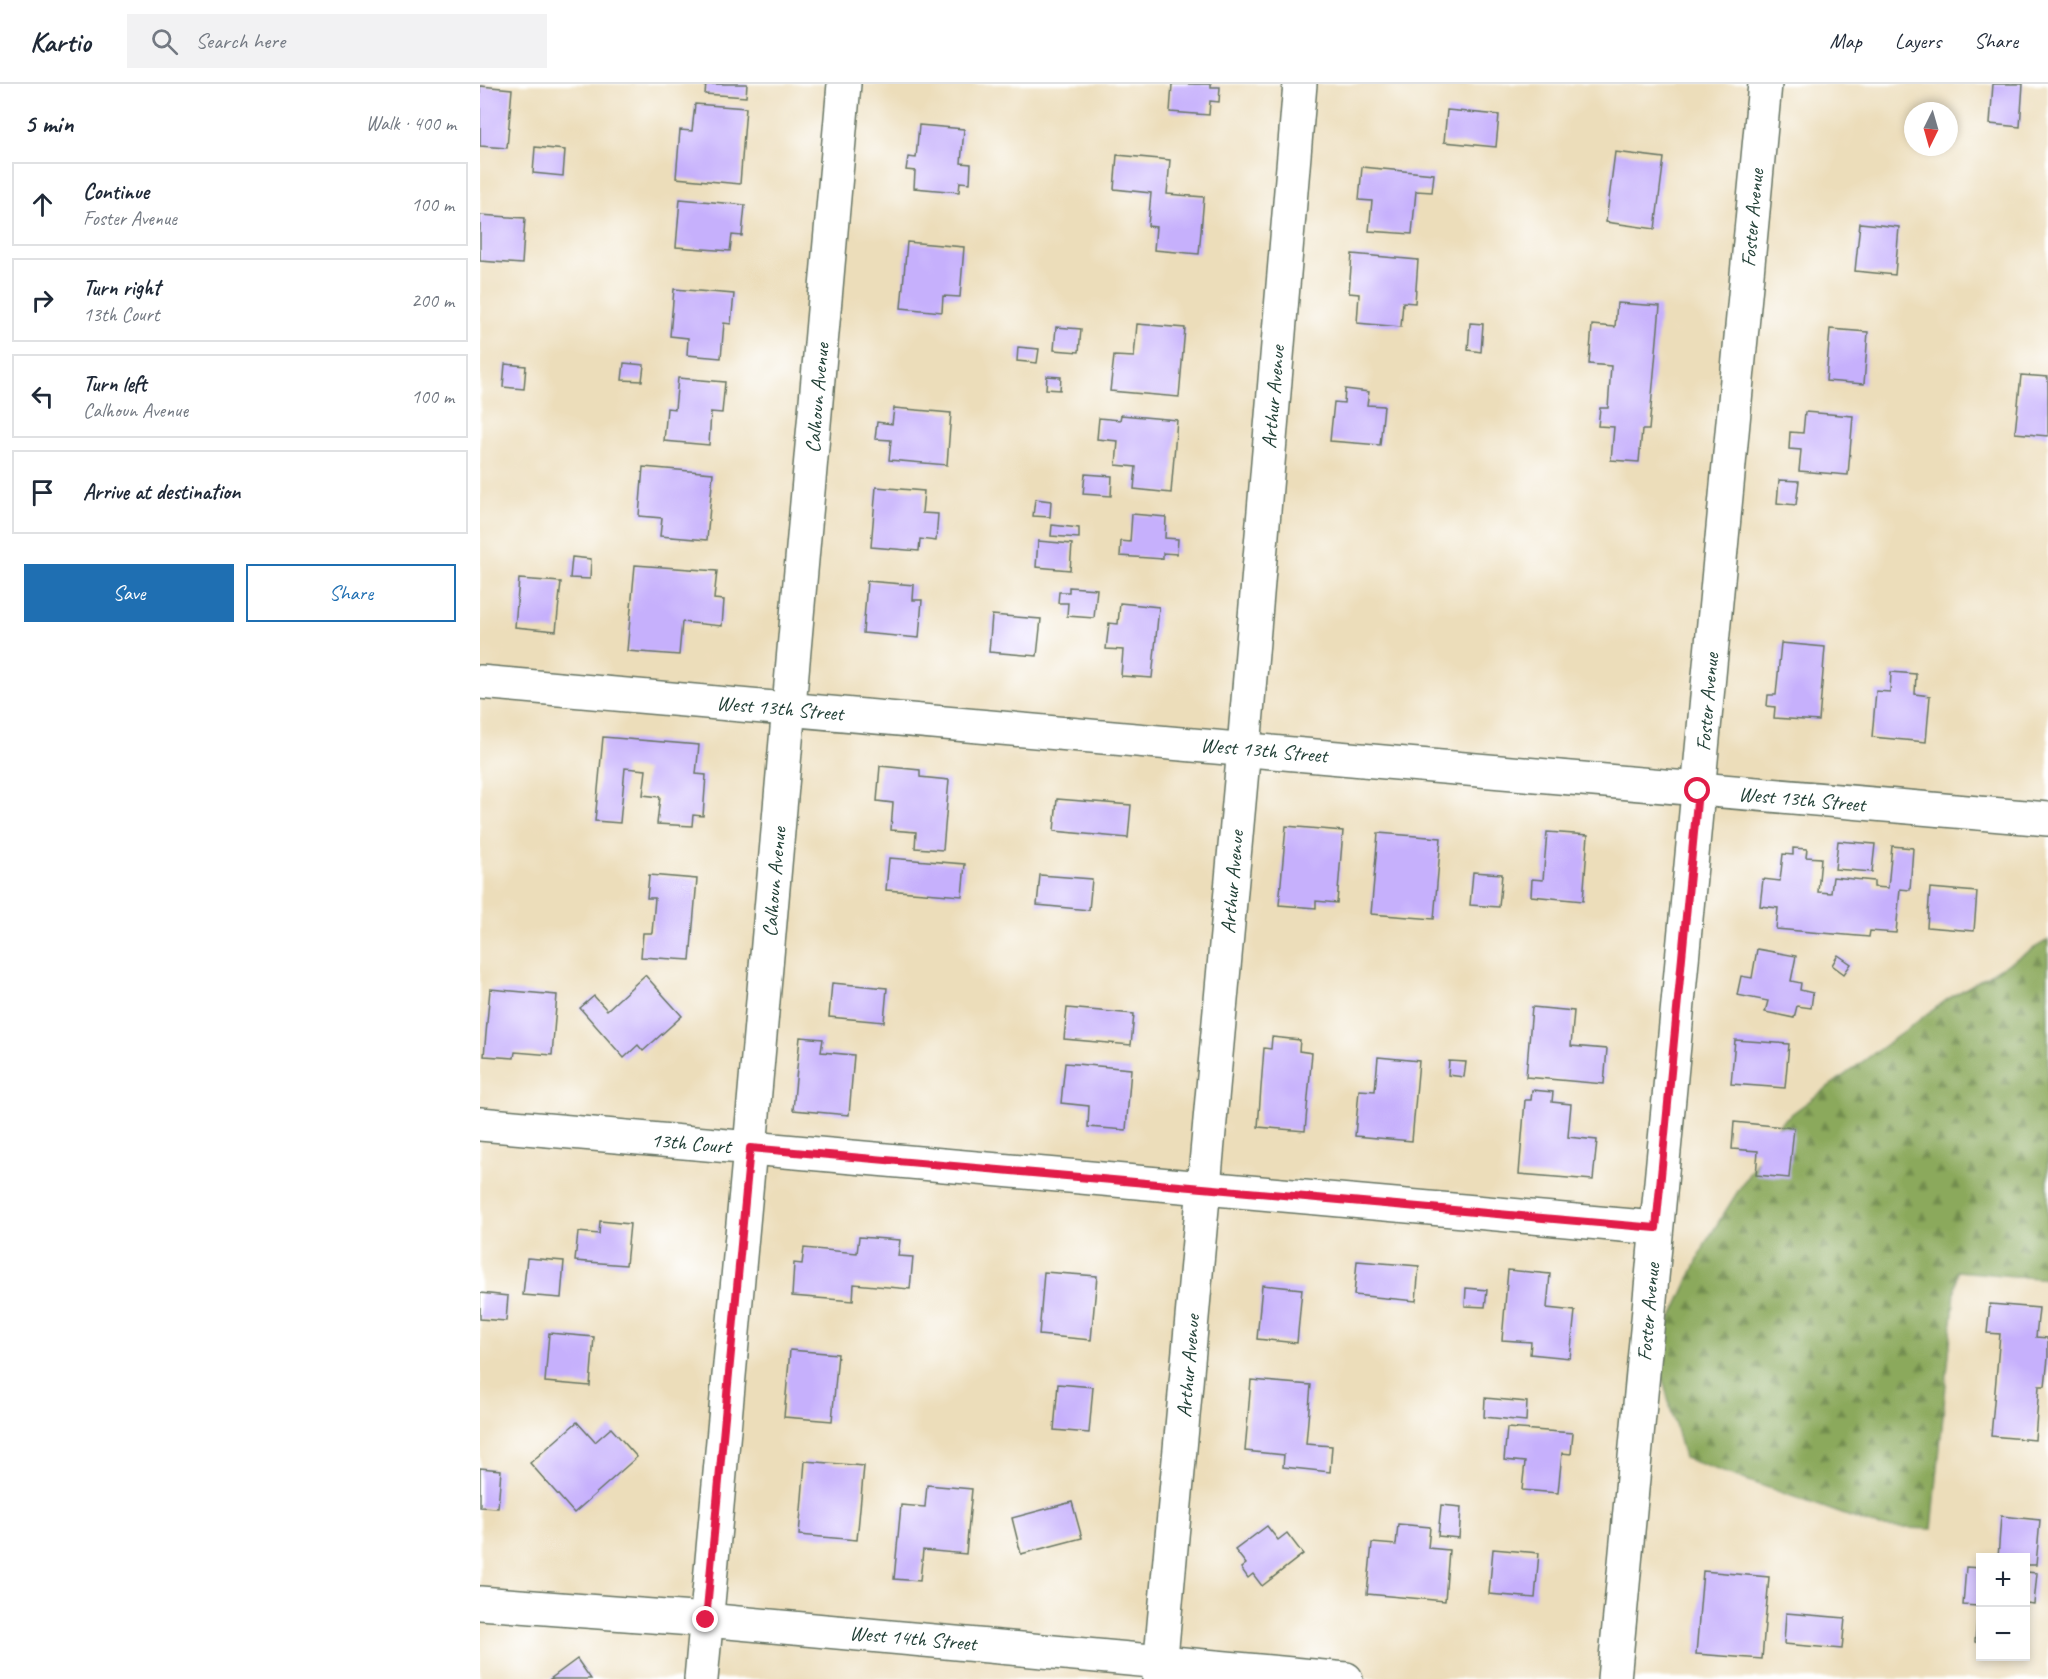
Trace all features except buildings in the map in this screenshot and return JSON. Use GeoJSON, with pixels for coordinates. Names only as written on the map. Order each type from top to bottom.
{"type":"FeatureCollection","features":[{"type":"Feature","properties":{"kind":"street","name":"Calhoun Avenue"},"geometry":{"type":"LineString","coordinates":[[700,1679],[790,709],[844,84]]}},
{"type":"Feature","properties":{"kind":"street","name":"Arthur Avenue"},"geometry":{"type":"LineString","coordinates":[[1160,1670],[1244,748],[1300,84]]}},
{"type":"Feature","properties":{"kind":"street","name":"Foster Avenue"},"geometry":{"type":"LineString","coordinates":[[1614,1679],[1765,84]]}},
{"type":"Feature","properties":{"kind":"street","name":"West 13th Street"},"geometry":{"type":"LineString","coordinates":[[480,682],[1244,748],[1698,791],[2048,819]]}},
{"type":"Feature","properties":{"kind":"street","name":"13th Court"},"geometry":{"type":"LineString","coordinates":[[480,1124],[1656,1228]]}},
{"type":"Feature","properties":{"kind":"street","name":"West 14th Street"},"geometry":{"type":"LineString","coordinates":[[480,1603],[706,1620],[1160,1670],[1346,1679]]}},
{"type":"Feature","properties":{"kind":"green space"},"geometry":{"type":"Polygon","coordinates":[[[2048,940],[2048,1279],[1957,1271],[1932,1529],[1879,1527],[1684,1458],[1659,1365],[1661,1341],[1706,1242],[1782,1121],[1948,999],[2048,940]]]}},
{"type":"Feature","properties":{"kind":"route"},"geometry":{"type":"LineString","coordinates":[[706,1620],[750,1148],[1656,1228],[1698,791]]}}]}
